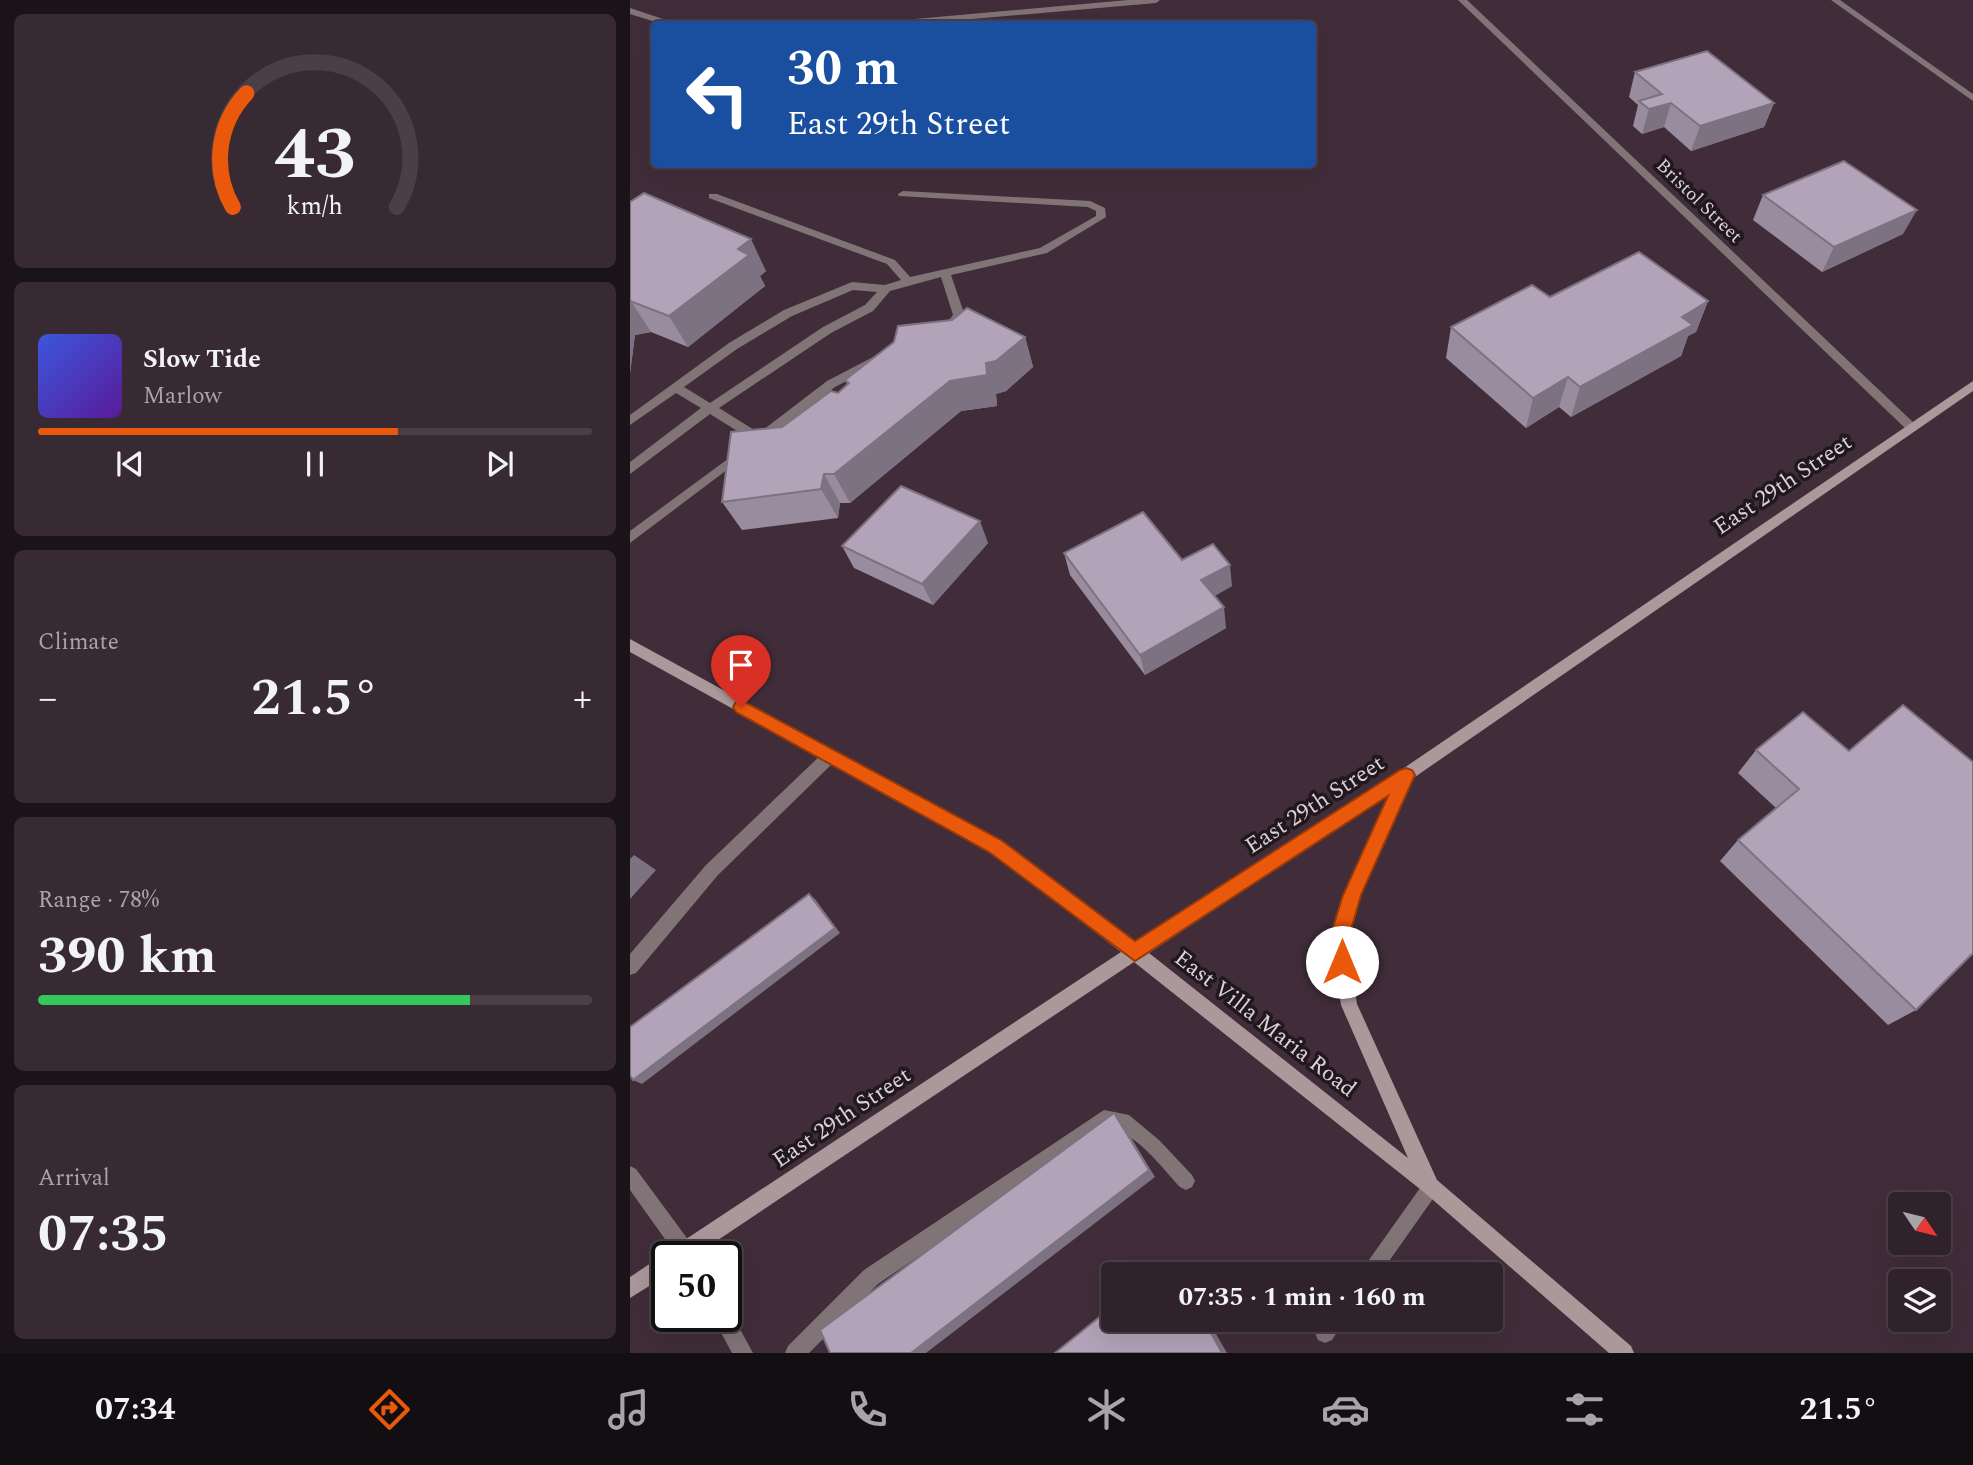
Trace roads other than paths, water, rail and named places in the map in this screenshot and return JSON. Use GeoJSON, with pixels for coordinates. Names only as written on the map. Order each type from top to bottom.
{"type":"FeatureCollection","features":[{"type":"Feature","properties":{"kind":"main road","name":"East 29th Street"},"geometry":{"type":"LineString","coordinates":[[705,1241],[1135,952],[1406,775],[1973,386]]}},
{"type":"Feature","properties":{"kind":"main road","name":"East Villa Maria Road"},"geometry":{"type":"LineString","coordinates":[[630,645],[995,846],[1135,952],[1431,1187],[1624,1353]]}},
{"type":"Feature","properties":{"kind":"main road"},"geometry":{"type":"LineString","coordinates":[[1406,775],[1352,895],[1339,940],[1349,1005],[1431,1187]]}},
{"type":"Feature","properties":{"kind":"main road"},"geometry":{"type":"LineString","coordinates":[[630,1288],[651,1274]]}},
{"type":"Feature","properties":{"kind":"street"},"geometry":{"type":"LineString","coordinates":[[925,21],[1156,0]]}},
{"type":"Feature","properties":{"kind":"street","name":"Bristol Street"},"geometry":{"type":"LineString","coordinates":[[1462,0],[1911,427]]}},
{"type":"Feature","properties":{"kind":"street"},"geometry":{"type":"LineString","coordinates":[[1835,0],[1973,98]]}},
{"type":"Feature","properties":{"kind":"street"},"geometry":{"type":"LineString","coordinates":[[630,11],[659,21]]}},
{"type":"Feature","properties":{"kind":"street"},"geometry":{"type":"LineString","coordinates":[[630,421],[733,346],[788,313],[852,286],[886,289],[908,281],[1043,251],[1101,217],[1101,210],[1090,204],[903,194]]}},
{"type":"Feature","properties":{"kind":"street"},"geometry":{"type":"LineString","coordinates":[[713,196],[891,262],[908,281]]}},
{"type":"Feature","properties":{"kind":"street"},"geometry":{"type":"LineString","coordinates":[[937,334],[949,328],[959,316],[945,274]]}},
{"type":"Feature","properties":{"kind":"street"},"geometry":{"type":"LineString","coordinates":[[630,469],[710,408],[827,330],[869,308],[886,289]]}},
{"type":"Feature","properties":{"kind":"street"},"geometry":{"type":"LineString","coordinates":[[630,538],[831,384],[888,355]]}},
{"type":"Feature","properties":{"kind":"street"},"geometry":{"type":"LineString","coordinates":[[677,388],[760,439]]}},
{"type":"Feature","properties":{"kind":"street"},"geometry":{"type":"LineString","coordinates":[[630,967],[712,870],[830,756]]}},
{"type":"Feature","properties":{"kind":"street"},"geometry":{"type":"LineString","coordinates":[[795,1353],[871,1277],[1104,1119],[1124,1121],[1153,1146],[1186,1181]]}},
{"type":"Feature","properties":{"kind":"street"},"geometry":{"type":"LineString","coordinates":[[630,1175],[675,1241]]}},
{"type":"Feature","properties":{"kind":"street"},"geometry":{"type":"LineString","coordinates":[[1377,1262],[1431,1187]]}},
{"type":"Feature","properties":{"kind":"street"},"geometry":{"type":"LineString","coordinates":[[731,1332],[743,1353]]}}]}
